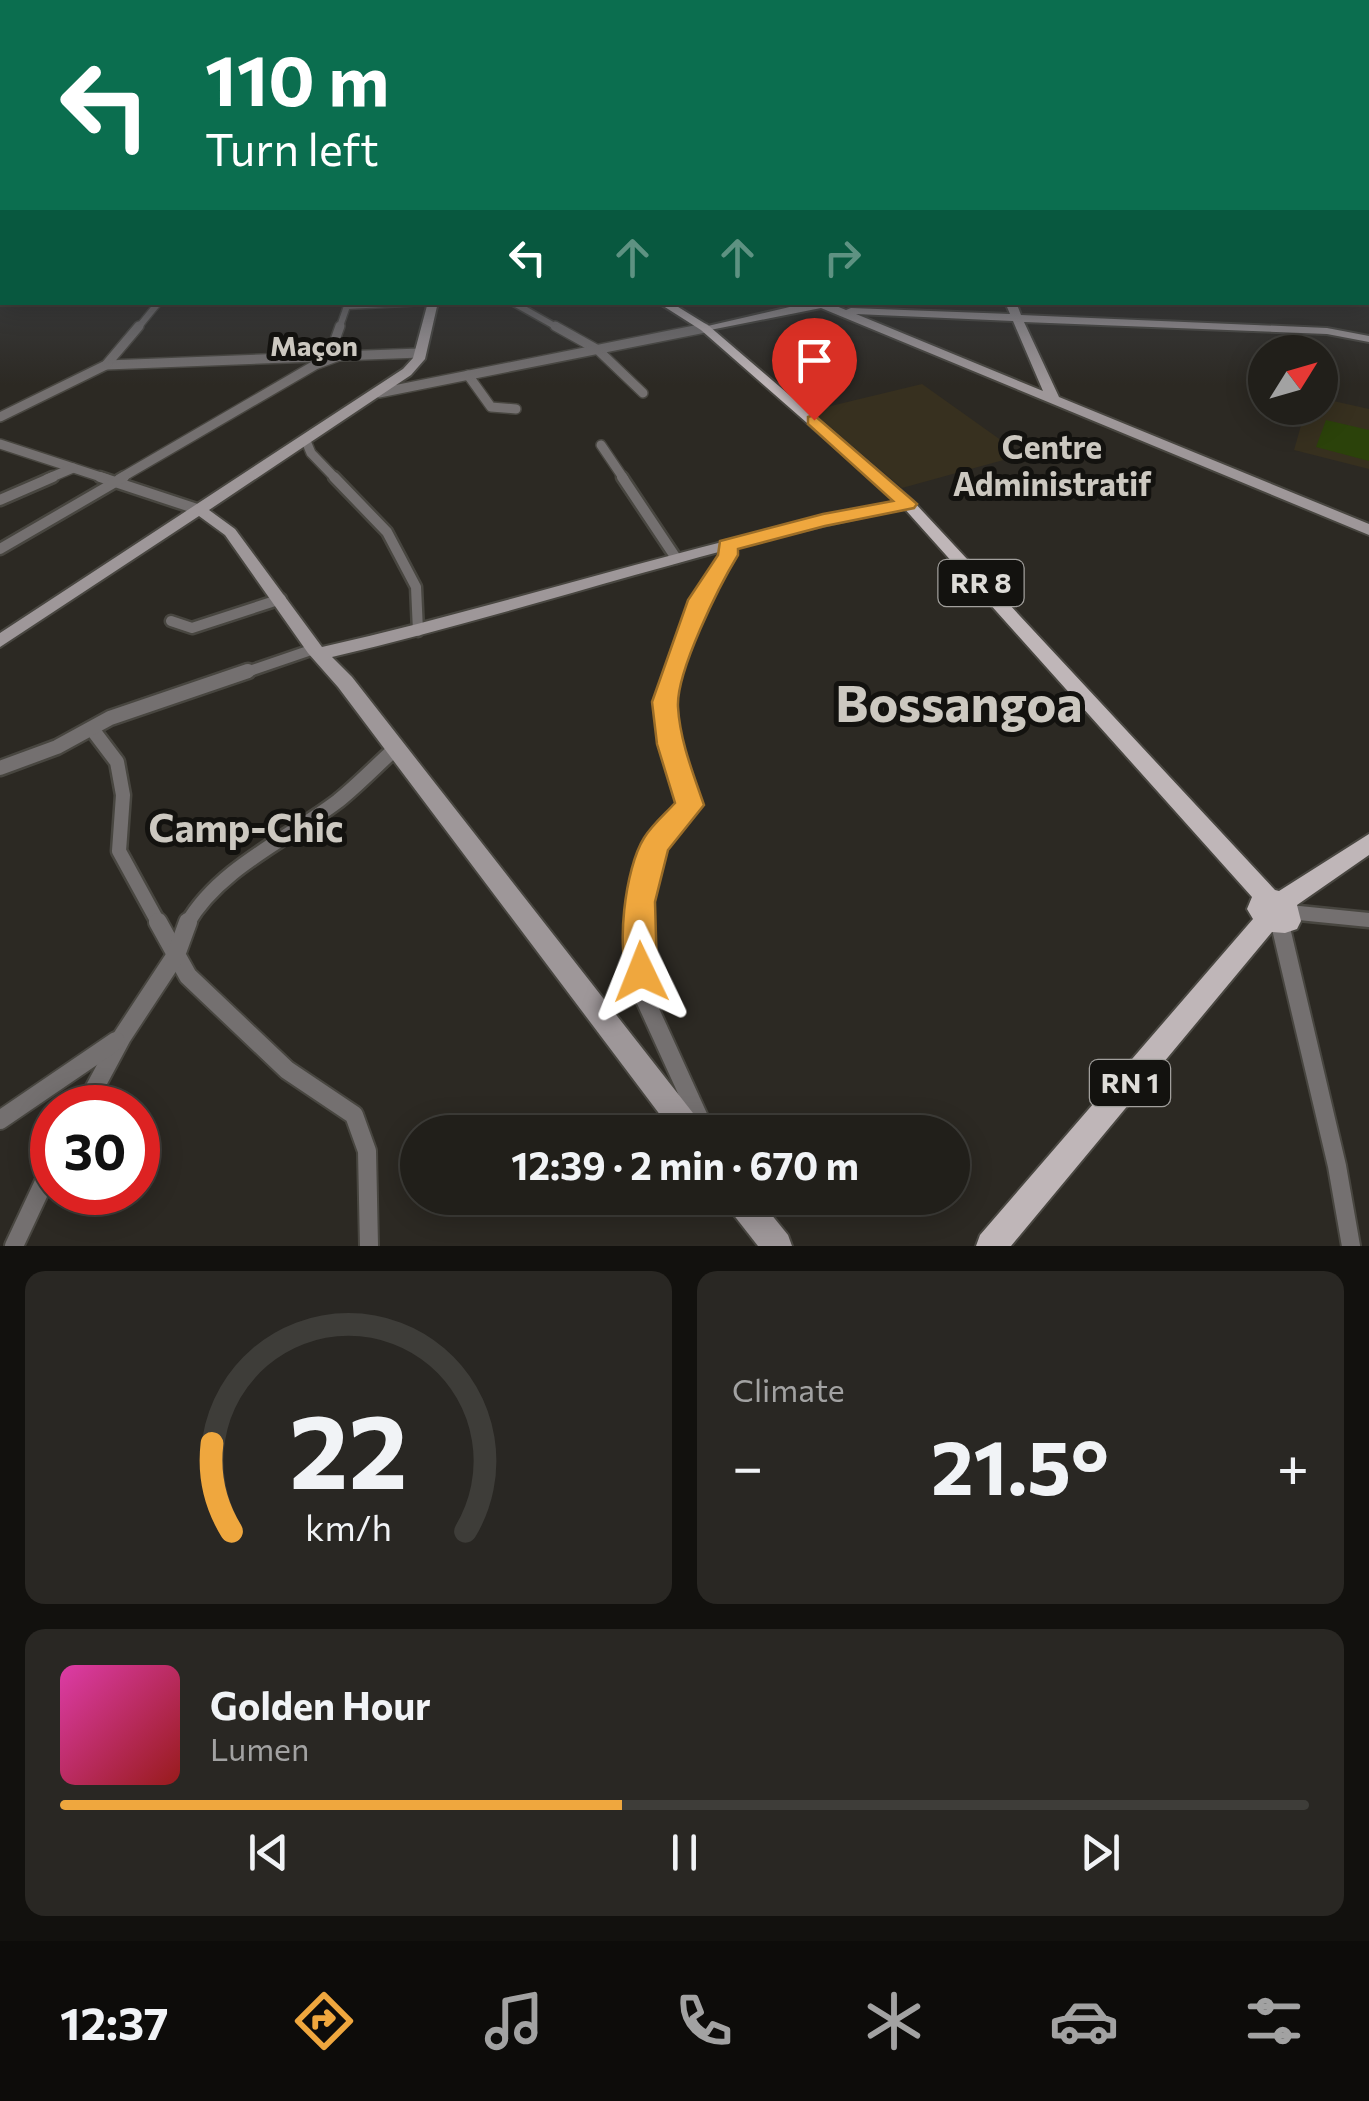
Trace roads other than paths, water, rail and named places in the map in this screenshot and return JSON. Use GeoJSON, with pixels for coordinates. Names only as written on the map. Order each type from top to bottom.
{"type":"FeatureCollection","features":[{"type":"Feature","properties":{"kind":"main road","name":"RR 8"},"geometry":{"type":"LineString","coordinates":[[667,305],[705,328],[908,504],[1277,912]]}},
{"type":"Feature","properties":{"kind":"main road","name":"RN 1"},"geometry":{"type":"LineString","coordinates":[[991,1246],[1277,912],[1369,843]]}},
{"type":"Feature","properties":{"kind":"street"},"geometry":{"type":"LineString","coordinates":[[0,417],[106,365],[156,305]]}},
{"type":"Feature","properties":{"kind":"street"},"geometry":{"type":"LineString","coordinates":[[334,357],[347,306],[366,305]]}},
{"type":"Feature","properties":{"kind":"street"},"geometry":{"type":"LineString","coordinates":[[0,641],[379,393],[416,364],[432,305]]}},
{"type":"Feature","properties":{"kind":"street"},"geometry":{"type":"LineString","coordinates":[[517,305],[598,350],[643,392]]}},
{"type":"Feature","properties":{"kind":"street"},"geometry":{"type":"LineString","coordinates":[[379,393],[814,305]]}},
{"type":"Feature","properties":{"kind":"street"},"geometry":{"type":"LineString","coordinates":[[822,305],[1369,530]]}},
{"type":"Feature","properties":{"kind":"street"},"geometry":{"type":"LineString","coordinates":[[1011,305],[1053,399]]}},
{"type":"Feature","properties":{"kind":"street"},"geometry":{"type":"LineString","coordinates":[[835,310],[1328,331],[1369,338]]}},
{"type":"Feature","properties":{"kind":"street"},"geometry":{"type":"LineString","coordinates":[[106,365],[420,353]]}},
{"type":"Feature","properties":{"kind":"street"},"geometry":{"type":"LineString","coordinates":[[0,549],[334,357]]}},
{"type":"Feature","properties":{"kind":"street"},"geometry":{"type":"LineString","coordinates":[[468,376],[491,407],[516,410]]}},
{"type":"Feature","properties":{"kind":"street"},"geometry":{"type":"LineString","coordinates":[[306,441],[311,454],[387,532],[416,587],[418,631]]}},
{"type":"Feature","properties":{"kind":"street"},"geometry":{"type":"LineString","coordinates":[[0,444],[200,510],[230,532],[316,652],[396,748],[677,1115]]}},
{"type":"Feature","properties":{"kind":"street"},"geometry":{"type":"LineString","coordinates":[[601,444],[676,558]]}},
{"type":"Feature","properties":{"kind":"street"},"geometry":{"type":"LineString","coordinates":[[0,500],[73,468]]}},
{"type":"Feature","properties":{"kind":"street"},"geometry":{"type":"LineString","coordinates":[[0,768],[34,757],[136,708],[316,652],[418,631],[823,520],[908,504]]}},
{"type":"Feature","properties":{"kind":"street"},"geometry":{"type":"LineString","coordinates":[[698,1115],[643,995],[640,902],[655,845],[690,805],[670,744],[665,702],[699,600],[728,555],[727,546]]}},
{"type":"Feature","properties":{"kind":"street"},"geometry":{"type":"LineString","coordinates":[[170,621],[192,628],[281,599]]}},
{"type":"Feature","properties":{"kind":"street"},"geometry":{"type":"LineString","coordinates":[[92,728],[116,762],[123,795],[119,851],[188,976],[287,1070],[354,1115],[367,1151],[370,1246]]}},
{"type":"Feature","properties":{"kind":"street"},"geometry":{"type":"LineString","coordinates":[[96,1085],[176,954],[188,921],[206,899],[288,832],[336,802],[396,748]]}},
{"type":"Feature","properties":{"kind":"street"},"geometry":{"type":"LineString","coordinates":[[1352,1246],[1277,912],[1369,920]]}},
{"type":"Feature","properties":{"kind":"street"},"geometry":{"type":"LineString","coordinates":[[0,1120],[122,1037]]}},
{"type":"Feature","properties":{"kind":"street"},"geometry":{"type":"LineString","coordinates":[[14,1246],[30,1212]]}},
{"type":"Feature","properties":{"kind":"street"},"geometry":{"type":"LineString","coordinates":[[753,1215],[777,1246]]}},
{"type":"Feature","properties":{"kind":"district","name":"Maçon"},"geometry":{"type":"Point","coordinates":[314,346]}},
{"type":"Feature","properties":{"kind":"district","name":"Centre Administratif"},"geometry":{"type":"Point","coordinates":[1052,466]}},
{"type":"Feature","properties":{"kind":"district","name":"Bossangoa"},"geometry":{"type":"Point","coordinates":[959,704]}},
{"type":"Feature","properties":{"kind":"district","name":"Camp-Chic"},"geometry":{"type":"Point","coordinates":[246,829]}}]}
